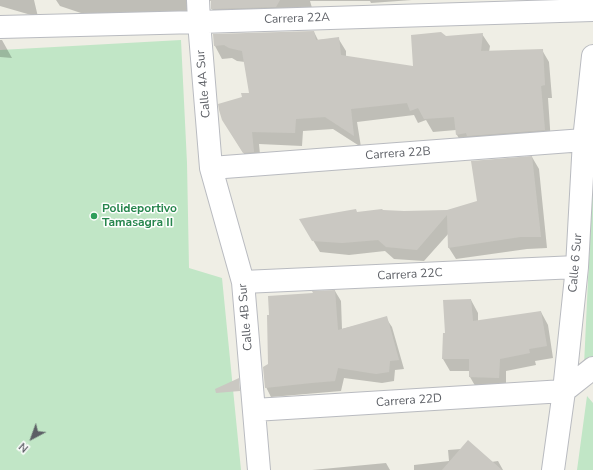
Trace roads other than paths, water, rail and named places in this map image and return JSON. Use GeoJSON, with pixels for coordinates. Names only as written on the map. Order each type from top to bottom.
{"type":"FeatureCollection","features":[{"type":"Feature","properties":{"kind":"street","name":"Calle 4A Sur"},"geometry":{"type":"LineString","coordinates":[[198,0],[211,168]]}},
{"type":"Feature","properties":{"kind":"street","name":"Carrera 22A"},"geometry":{"type":"LineString","coordinates":[[0,27],[593,10]]}},
{"type":"Feature","properties":{"kind":"street","name":"Calle 6 Sur"},"geometry":{"type":"LineString","coordinates":[[553,470],[564,391],[577,267],[587,156],[593,56]]}},
{"type":"Feature","properties":{"kind":"street","name":"Carrera 22B"},"geometry":{"type":"LineString","coordinates":[[211,168],[587,156]]}},
{"type":"Feature","properties":{"kind":"street","name":"Calle 4B Sur"},"geometry":{"type":"LineString","coordinates":[[211,168],[243,282],[259,470]]}},
{"type":"Feature","properties":{"kind":"street","name":"Carrera 22C"},"geometry":{"type":"LineString","coordinates":[[243,282],[577,267]]}},
{"type":"Feature","properties":{"kind":"street"},"geometry":{"type":"LineString","coordinates":[[564,391],[593,368]]}},
{"type":"Feature","properties":{"kind":"street","name":"Carrera 22D"},"geometry":{"type":"LineString","coordinates":[[254,410],[564,391]]}},
{"type":"Feature","properties":{"kind":"place","name":"Polideportivo Tamasagra II"},"geometry":{"type":"Point","coordinates":[94,216]}}]}
